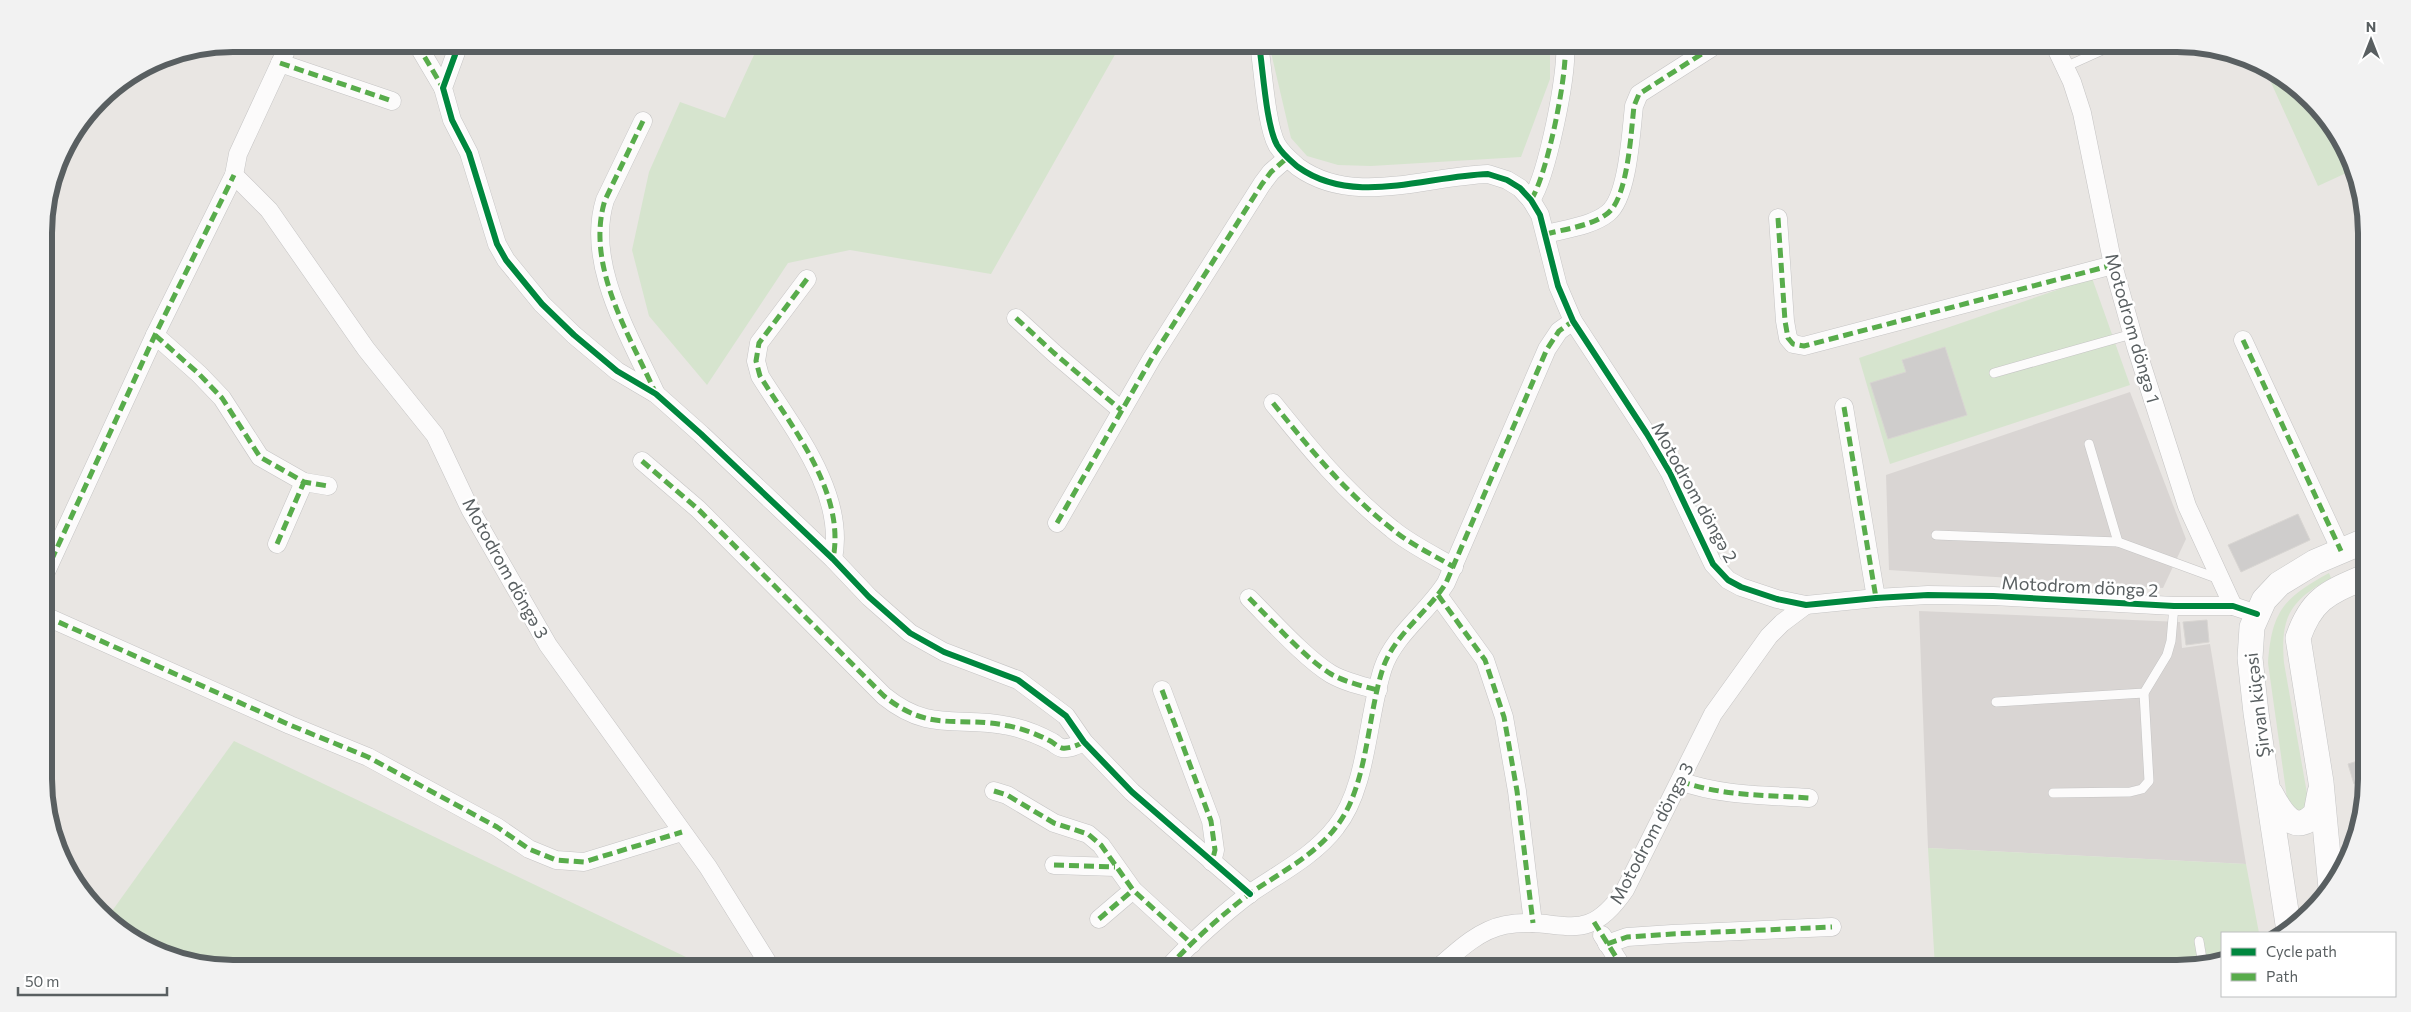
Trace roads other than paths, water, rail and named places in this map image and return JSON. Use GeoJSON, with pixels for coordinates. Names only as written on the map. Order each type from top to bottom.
{"type":"FeatureCollection","features":[{"type":"Feature","properties":{"kind":"main road","name":"Şirvan küçəsi"},"geometry":{"type":"LineString","coordinates":[[2288,922],[2256,713],[2250,658],[2252,627],[2264,600],[2279,584],[2296,572],[2358,544]]}},
{"type":"Feature","properties":{"kind":"main road"},"geometry":{"type":"LineString","coordinates":[[2330,876],[2321,782],[2298,638],[2305,619],[2318,601],[2334,590],[2358,580]]}},
{"type":"Feature","properties":{"kind":"main road"},"geometry":{"type":"LineString","coordinates":[[2269,790],[2287,819],[2294,822],[2304,822],[2311,819],[2316,813],[2321,782]]}},
{"type":"Feature","properties":{"kind":"street"},"geometry":{"type":"LineString","coordinates":[[52,559],[155,335],[234,175],[238,154],[285,52]]}},
{"type":"Feature","properties":{"kind":"street"},"geometry":{"type":"LineString","coordinates":[[422,52],[443,88],[452,120],[468,153],[497,244],[506,260],[542,304],[574,335],[616,371],[656,394],[833,559],[869,597],[910,632],[944,652],[1018,680],[1066,716],[1084,742],[1132,792],[1250,894]]}},
{"type":"Feature","properties":{"kind":"street"},"geometry":{"type":"LineString","coordinates":[[443,88],[456,52]]}},
{"type":"Feature","properties":{"kind":"street","name":"Motodrom döngə 2"},"geometry":{"type":"LineString","coordinates":[[1260,52],[1272,130],[1277,144],[1287,158],[1310,175],[1331,183],[1360,188],[1488,174],[1507,180],[1520,188],[1532,200],[1540,215],[1546,234],[1558,286],[1573,321],[1647,434],[1670,473],[1719,571],[1741,587],[1777,599],[1806,605],[1876,598],[1993,596],[2174,606],[2233,606],[2257,614]]}},
{"type":"Feature","properties":{"kind":"street"},"geometry":{"type":"LineString","coordinates":[[1532,200],[1541,183],[1564,76],[1565,52]]}},
{"type":"Feature","properties":{"kind":"street"},"geometry":{"type":"LineString","coordinates":[[1546,234],[1596,220],[1609,213],[1620,192],[1634,106],[1639,94],[1704,52]]}},
{"type":"Feature","properties":{"kind":"street","name":"Motodrom döngə 1"},"geometry":{"type":"LineString","coordinates":[[2058,52],[2082,113],[2113,265],[2132,334],[2187,506],[2218,579],[2233,606]]}},
{"type":"Feature","properties":{"kind":"street"},"geometry":{"type":"LineString","coordinates":[[280,63],[392,101]]}},
{"type":"Feature","properties":{"kind":"street"},"geometry":{"type":"LineString","coordinates":[[643,121],[605,200],[601,213],[601,258],[612,294],[656,394]]}},
{"type":"Feature","properties":{"kind":"street"},"geometry":{"type":"LineString","coordinates":[[1057,523],[1121,410],[1262,184],[1271,172],[1287,158]]}},
{"type":"Feature","properties":{"kind":"street","name":"Motodrom döngə 3"},"geometry":{"type":"LineString","coordinates":[[234,175],[269,210],[360,341],[435,435],[470,509],[548,645],[708,866],[766,960]]}},
{"type":"Feature","properties":{"kind":"street"},"geometry":{"type":"LineString","coordinates":[[1778,218],[1785,321],[1788,338],[1793,344],[1804,346],[2113,265]]}},
{"type":"Feature","properties":{"kind":"street"},"geometry":{"type":"LineString","coordinates":[[807,279],[759,343],[756,361],[760,376],[820,475],[835,522],[836,542],[833,559]]}},
{"type":"Feature","properties":{"kind":"street"},"geometry":{"type":"LineString","coordinates":[[1016,318],[1054,354],[1121,410]]}},
{"type":"Feature","properties":{"kind":"street"},"geometry":{"type":"LineString","coordinates":[[1176,960],[1250,894],[1312,850],[1337,826],[1345,813],[1358,780],[1383,667],[1394,646],[1438,596],[1454,567],[1547,349],[1559,331],[1573,321]]}},
{"type":"Feature","properties":{"kind":"street"},"geometry":{"type":"LineString","coordinates":[[155,335],[199,374],[222,398],[260,457],[304,482],[328,486]]}},
{"type":"Feature","properties":{"kind":"street"},"geometry":{"type":"LineString","coordinates":[[2243,340],[2342,551]]}},
{"type":"Feature","properties":{"kind":"street"},"geometry":{"type":"LineString","coordinates":[[1274,403],[1325,467],[1345,488],[1393,530],[1454,567]]}},
{"type":"Feature","properties":{"kind":"street"},"geometry":{"type":"LineString","coordinates":[[1844,407],[1876,598]]}},
{"type":"Feature","properties":{"kind":"street"},"geometry":{"type":"LineString","coordinates":[[642,461],[704,515],[896,706],[914,716],[941,722],[1007,725],[1022,729],[1060,748],[1071,748],[1084,742]]}},
{"type":"Feature","properties":{"kind":"street"},"geometry":{"type":"LineString","coordinates":[[276,544],[304,482]]}},
{"type":"Feature","properties":{"kind":"street"},"geometry":{"type":"LineString","coordinates":[[1438,596],[1485,660],[1504,717],[1516,791],[1533,923]]}},
{"type":"Feature","properties":{"kind":"street"},"geometry":{"type":"LineString","coordinates":[[1249,598],[1316,663],[1330,674],[1347,682],[1378,690]]}},
{"type":"Feature","properties":{"kind":"street","name":"Motodrom döngə 3"},"geometry":{"type":"LineString","coordinates":[[1447,960],[1490,930],[1506,925],[1533,923],[1571,927],[1594,922],[1613,908],[1625,890],[1713,714],[1769,636],[1782,623],[1806,605]]}},
{"type":"Feature","properties":{"kind":"street"},"geometry":{"type":"LineString","coordinates":[[52,619],[290,725],[368,757],[497,828],[529,849],[556,860],[584,862],[682,832]]}},
{"type":"Feature","properties":{"kind":"street"},"geometry":{"type":"LineString","coordinates":[[1162,690],[1211,821],[1215,850],[1212,862]]}},
{"type":"Feature","properties":{"kind":"street"},"geometry":{"type":"LineString","coordinates":[[1680,781],[1720,792],[1809,798]]}},
{"type":"Feature","properties":{"kind":"street"},"geometry":{"type":"LineString","coordinates":[[994,791],[1007,795],[1054,824],[1088,834],[1101,845],[1132,890],[1192,944]]}},
{"type":"Feature","properties":{"kind":"street"},"geometry":{"type":"LineString","coordinates":[[1054,865],[1115,867]]}},
{"type":"Feature","properties":{"kind":"street"},"geometry":{"type":"LineString","coordinates":[[1099,919],[1132,890]]}},
{"type":"Feature","properties":{"kind":"street"},"geometry":{"type":"LineString","coordinates":[[1594,922],[1618,960]]}},
{"type":"Feature","properties":{"kind":"street"},"geometry":{"type":"LineString","coordinates":[[1607,944],[1627,937],[1663,934],[1832,927]]}},
{"type":"Feature","properties":{"kind":"lane"},"geometry":{"type":"LineString","coordinates":[[2065,67],[2098,52]]}},
{"type":"Feature","properties":{"kind":"lane"},"geometry":{"type":"LineString","coordinates":[[1994,373],[2132,334]]}},
{"type":"Feature","properties":{"kind":"lane"},"geometry":{"type":"LineString","coordinates":[[2089,444],[2118,542]]}},
{"type":"Feature","properties":{"kind":"lane"},"geometry":{"type":"LineString","coordinates":[[1936,534],[2118,542],[2218,579]]}},
{"type":"Feature","properties":{"kind":"lane"},"geometry":{"type":"LineString","coordinates":[[2053,793],[2130,792],[2142,789],[2149,782],[2144,693],[2167,655],[2171,641],[2174,606]]}},
{"type":"Feature","properties":{"kind":"lane"},"geometry":{"type":"LineString","coordinates":[[1996,702],[2144,693]]}},
{"type":"Feature","properties":{"kind":"lane"},"geometry":{"type":"LineString","coordinates":[[2199,941],[2202,958]]}}]}
